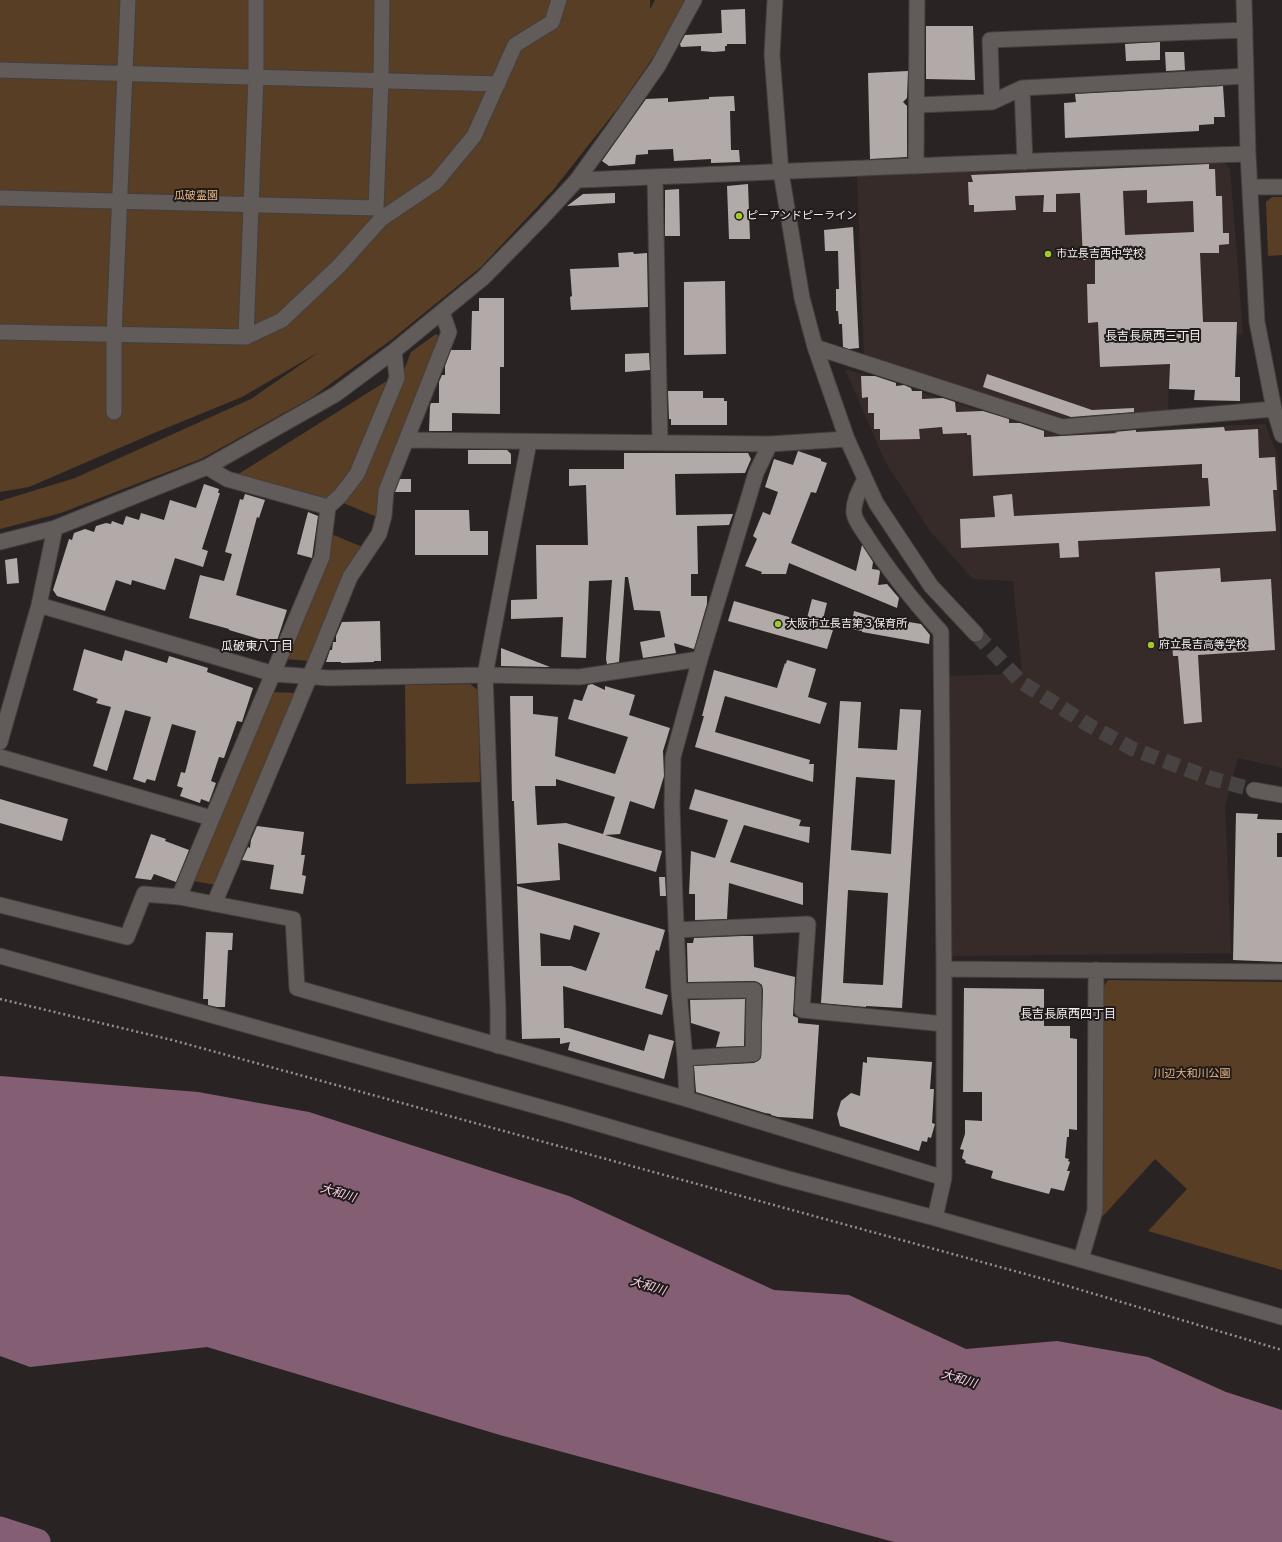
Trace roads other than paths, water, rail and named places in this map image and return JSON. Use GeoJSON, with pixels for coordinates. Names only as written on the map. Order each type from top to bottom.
{"type":"FeatureCollection","features":[{"type":"Feature","properties":{"kind":"street"},"geometry":{"type":"LineString","coordinates":[[114,412],[114,334],[128,0]]}},
{"type":"Feature","properties":{"kind":"street"},"geometry":{"type":"LineString","coordinates":[[246,337],[256,77],[256,0]]}},
{"type":"Feature","properties":{"kind":"street"},"geometry":{"type":"LineString","coordinates":[[0,198],[376,208],[381,81],[382,0]]}},
{"type":"Feature","properties":{"kind":"street"},"geometry":{"type":"LineString","coordinates":[[0,332],[246,337],[282,320],[339,266],[381,219],[436,182],[474,136],[514,45],[552,22],[559,0]]}},
{"type":"Feature","properties":{"kind":"street"},"geometry":{"type":"LineString","coordinates":[[0,542],[55,528],[207,467],[336,394],[394,351],[483,278],[577,180],[658,66],[694,0]]}},
{"type":"Feature","properties":{"kind":"street"},"geometry":{"type":"LineString","coordinates":[[775,0],[772,55],[781,172],[802,298],[815,347],[847,439],[876,503],[931,586],[976,634]]}},
{"type":"Feature","properties":{"kind":"street"},"geometry":{"type":"LineString","coordinates":[[916,165],[917,0]]}},
{"type":"Feature","properties":{"kind":"street"},"geometry":{"type":"LineString","coordinates":[[1244,0],[1248,154],[1257,322],[1274,409],[1282,434]]}},
{"type":"Feature","properties":{"kind":"street"},"geometry":{"type":"LineString","coordinates":[[992,102],[990,40],[1245,30]]}},
{"type":"Feature","properties":{"kind":"street"},"geometry":{"type":"LineString","coordinates":[[0,70],[498,84]]}},
{"type":"Feature","properties":{"kind":"street"},"geometry":{"type":"LineString","coordinates":[[917,105],[992,102],[1022,88],[1246,76]]}},
{"type":"Feature","properties":{"kind":"street"},"geometry":{"type":"LineString","coordinates":[[1022,88],[1025,162]]}},
{"type":"Feature","properties":{"kind":"street"},"geometry":{"type":"LineString","coordinates":[[577,180],[916,165],[1248,154]]}},
{"type":"Feature","properties":{"kind":"street"},"geometry":{"type":"LineString","coordinates":[[655,177],[660,443]]}},
{"type":"Feature","properties":{"kind":"street"},"geometry":{"type":"LineString","coordinates":[[1251,188],[1282,188]]}},
{"type":"Feature","properties":{"kind":"street"},"geometry":{"type":"LineString","coordinates":[[214,904],[350,577],[379,534],[384,516],[386,491],[449,332],[442,312]]}},
{"type":"Feature","properties":{"kind":"street"},"geometry":{"type":"LineString","coordinates":[[815,347],[1062,427],[1274,409]]}},
{"type":"Feature","properties":{"kind":"street"},"geometry":{"type":"LineString","coordinates":[[180,897],[322,557],[328,507],[341,495],[357,474],[397,378],[394,351]]}},
{"type":"Feature","properties":{"kind":"street"},"geometry":{"type":"LineString","coordinates":[[407,440],[770,444],[847,439]]}},
{"type":"Feature","properties":{"kind":"street"},"geometry":{"type":"LineString","coordinates":[[498,1046],[498,1011],[485,675],[529,442]]}},
{"type":"Feature","properties":{"kind":"street"},"geometry":{"type":"LineString","coordinates":[[687,1099],[676,930],[672,806],[673,757],[700,659],[756,473],[770,444]]}},
{"type":"Feature","properties":{"kind":"street"},"geometry":{"type":"LineString","coordinates":[[207,467],[227,479],[328,507]]}},
{"type":"Feature","properties":{"kind":"street"},"geometry":{"type":"LineString","coordinates":[[865,479],[857,496],[854,509],[854,514],[857,521],[912,600],[941,632],[944,1178],[935,1218]]}},
{"type":"Feature","properties":{"kind":"street"},"geometry":{"type":"LineString","coordinates":[[0,742],[39,605],[55,528]]}},
{"type":"Feature","properties":{"kind":"street"},"geometry":{"type":"LineString","coordinates":[[39,605],[274,674],[329,678],[485,675],[579,678],[700,659]]}},
{"type":"Feature","properties":{"kind":"street"},"geometry":{"type":"LineString","coordinates":[[0,757],[212,818]]}},
{"type":"Feature","properties":{"kind":"street"},"geometry":{"type":"LineString","coordinates":[[1254,790],[1282,795]]}},
{"type":"Feature","properties":{"kind":"street"},"geometry":{"type":"LineString","coordinates":[[0,905],[127,937],[144,894],[180,897],[293,919],[297,988],[687,1099],[944,1178]]}},
{"type":"Feature","properties":{"kind":"street"},"geometry":{"type":"LineString","coordinates":[[676,930],[808,924],[802,1010],[944,1024]]}},
{"type":"Feature","properties":{"kind":"street"},"geometry":{"type":"LineString","coordinates":[[0,956],[565,1114],[785,1178],[1081,1259],[1282,1317]]}},
{"type":"Feature","properties":{"kind":"street"},"geometry":{"type":"LineString","coordinates":[[944,969],[1282,972]]}},
{"type":"Feature","properties":{"kind":"street"},"geometry":{"type":"LineString","coordinates":[[1081,1259],[1095,1211],[1096,970]]}},
{"type":"Feature","properties":{"kind":"street"},"geometry":{"type":"LineString","coordinates":[[679,991],[754,990],[753,1054],[685,1058]]}},
{"type":"Feature","properties":{"kind":"water","name":"大和川"},"geometry":{"type":"Polygon","coordinates":[[[0,1076],[198,1092],[309,1112],[569,1196],[774,1290],[849,1295],[966,1349],[1057,1341],[1148,1357],[1226,1392],[1282,1410],[1282,1542],[894,1542],[500,1435],[207,1347],[30,1367],[0,1356],[0,1076]]]}},
{"type":"Feature","properties":{"kind":"waterway"},"geometry":{"type":"LineString","coordinates":[[0,1530],[37,1542]]}},
{"type":"Feature","properties":{"kind":"tunnel"},"geometry":{"type":"LineString","coordinates":[[976,634],[1021,682],[1087,724],[1133,749],[1210,778],[1254,790]]}},
{"type":"Feature","properties":{"kind":"place","name":"ピーアンドピーライン"},"geometry":{"type":"Point","coordinates":[739,216]}},
{"type":"Feature","properties":{"kind":"place","name":"市立長吉西中学校"},"geometry":{"type":"Point","coordinates":[1048,254]}},
{"type":"Feature","properties":{"kind":"place","name":"大阪市立長吉第３保育所"},"geometry":{"type":"Point","coordinates":[778,624]}},
{"type":"Feature","properties":{"kind":"place","name":"府立長吉高等学校"},"geometry":{"type":"Point","coordinates":[1151,645]}},
{"type":"Feature","properties":{"kind":"district","name":"長吉長原西三丁目"},"geometry":{"type":"Point","coordinates":[1153,336]}},
{"type":"Feature","properties":{"kind":"district","name":"瓜破東八丁目"},"geometry":{"type":"Point","coordinates":[257,646]}},
{"type":"Feature","properties":{"kind":"district","name":"長吉長原西四丁目"},"geometry":{"type":"Point","coordinates":[1068,1014]}},
{"type":"Feature","properties":{"kind":"park label","name":"瓜破霊園"},"geometry":{"type":"Point","coordinates":[196,196]}},
{"type":"Feature","properties":{"kind":"park label","name":"川辺大和川公園"},"geometry":{"type":"Point","coordinates":[1192,1074]}}]}
